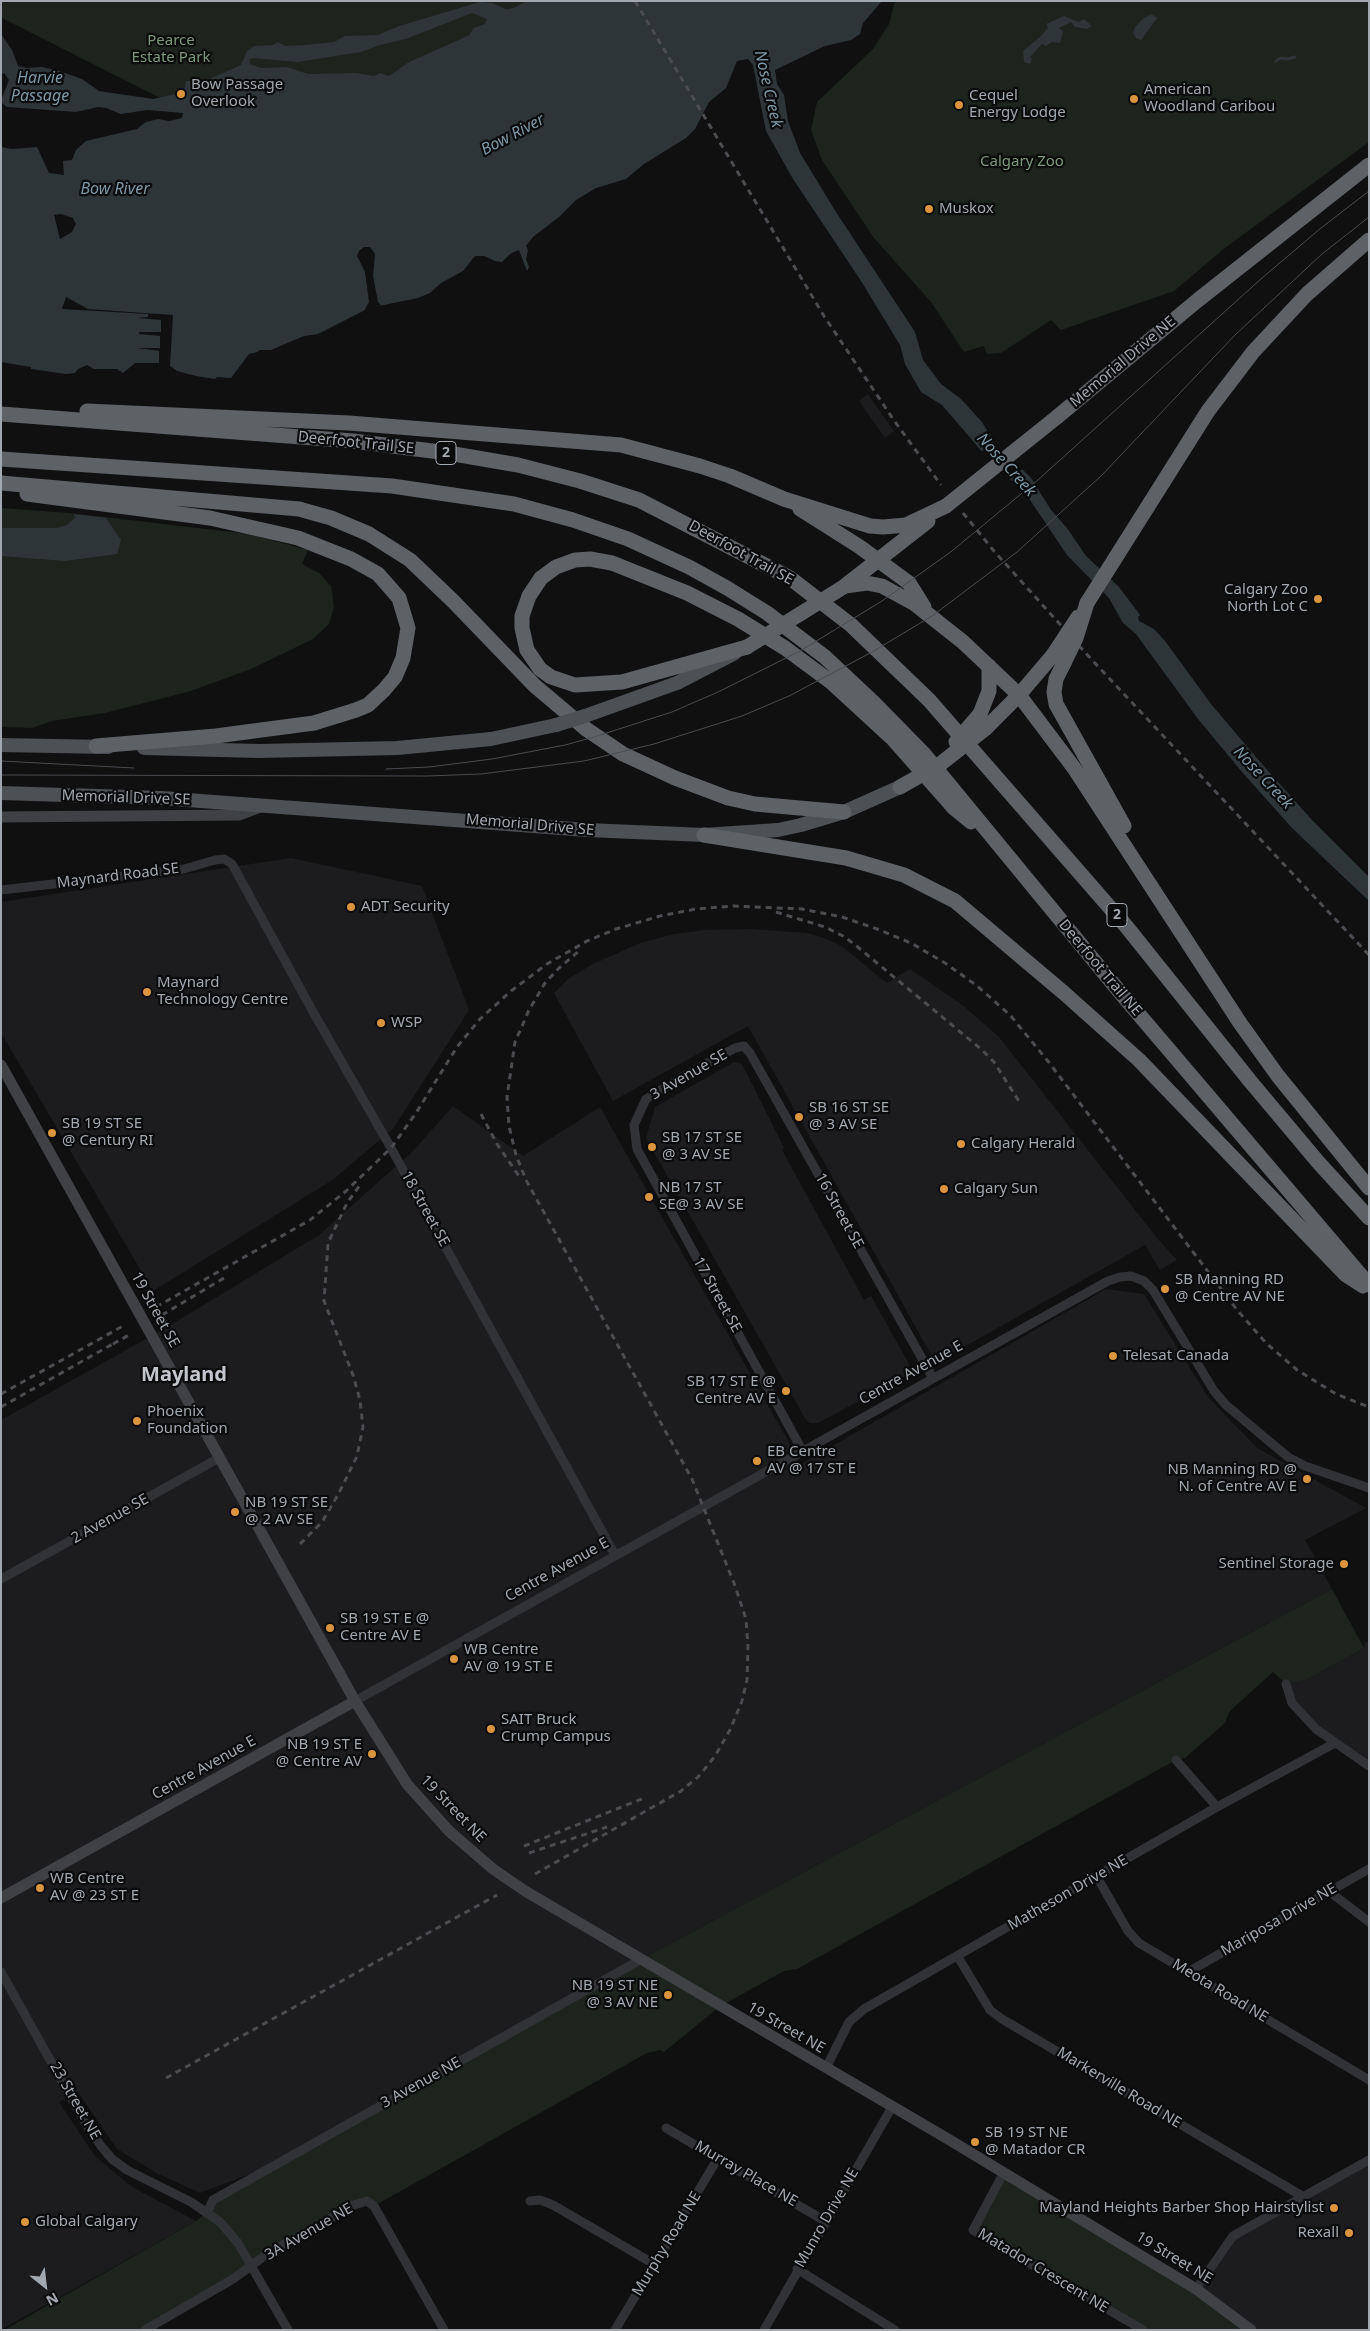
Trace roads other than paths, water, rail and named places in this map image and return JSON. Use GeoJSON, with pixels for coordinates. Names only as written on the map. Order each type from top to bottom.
{"type":"FeatureCollection","features":[{"type":"Feature","properties":{"kind":"highway","name":"Memorial Drive NE"},"geometry":{"type":"LineString","coordinates":[[879,560],[1057,417],[1198,300],[1369,165]]}},
{"type":"Feature","properties":{"kind":"highway"},"geometry":{"type":"LineString","coordinates":[[1019,695],[1058,659],[1076,638],[1087,603],[1208,412],[1253,352],[1308,294],[1369,240]]}},
{"type":"Feature","properties":{"kind":"highway"},"geometry":{"type":"LineString","coordinates":[[1,414],[82,410],[349,423],[621,445],[700,466],[730,476],[784,499],[870,526],[906,525],[946,506]]}},
{"type":"Feature","properties":{"kind":"highway","name":"Deerfoot Trail SE"},"geometry":{"type":"LineString","coordinates":[[1,414],[353,441],[448,453],[543,471],[639,500],[790,578],[851,625],[929,700],[1028,811],[1126,926],[1318,1162],[1369,1218]]}},
{"type":"Feature","properties":{"kind":"highway","name":"Deerfoot Trail NE"},"geometry":{"type":"LineString","coordinates":[[1,459],[392,486],[449,493],[523,506],[601,528],[689,567],[750,602],[825,658],[874,703],[924,754],[993,840],[1369,1285]]}},
{"type":"Feature","properties":{"kind":"highway"},"geometry":{"type":"LineString","coordinates":[[1,483],[299,509],[331,518],[370,534],[410,560],[453,601],[535,686],[586,729],[623,754],[674,778],[728,798],[755,804],[844,812]]}},
{"type":"Feature","properties":{"kind":"highway"},"geometry":{"type":"LineString","coordinates":[[1,490],[210,518],[298,538],[351,559],[378,574],[398,598],[408,628],[403,658],[395,677],[368,705],[314,723],[216,736],[96,746]]}},
{"type":"Feature","properties":{"kind":"highway"},"geometry":{"type":"LineString","coordinates":[[784,499],[879,560],[908,583],[926,611]]}},
{"type":"Feature","properties":{"kind":"highway"},"geometry":{"type":"LineString","coordinates":[[879,560],[845,586],[747,647],[622,682],[575,685],[552,677],[540,669],[527,650],[522,628],[522,616],[528,596],[541,578],[556,567],[575,560],[590,559],[612,563],[687,593],[738,620],[785,648],[831,682],[893,740],[954,808],[993,840]]}},
{"type":"Feature","properties":{"kind":"highway"},"geometry":{"type":"LineString","coordinates":[[845,586],[867,584],[882,586],[896,592],[926,611],[1019,695],[1074,768],[1194,949],[1240,1023],[1278,1076],[1369,1188]]}},
{"type":"Feature","properties":{"kind":"highway"},"geometry":{"type":"LineString","coordinates":[[1058,659],[1054,692],[1056,704],[1194,949]]}},
{"type":"Feature","properties":{"kind":"highway"},"geometry":{"type":"LineString","coordinates":[[983,721],[989,691],[989,666]]}},
{"type":"Feature","properties":{"kind":"highway","name":"Memorial Drive SE"},"geometry":{"type":"LineString","coordinates":[[900,787],[938,765],[983,721],[1019,695]]}},
{"type":"Feature","properties":{"kind":"highway"},"geometry":{"type":"LineString","coordinates":[[704,836],[846,858],[904,875],[955,901],[1064,993],[1139,1060],[1346,1275],[1369,1289]]}},
{"type":"Feature","properties":{"kind":"main road"},"geometry":{"type":"LineString","coordinates":[[1,745],[259,751],[397,748],[491,739],[556,725],[677,683],[718,664],[747,647]]}},
{"type":"Feature","properties":{"kind":"main road","name":"Memorial Drive SE"},"geometry":{"type":"LineString","coordinates":[[1,793],[162,798],[587,830],[704,836],[778,830],[844,812],[900,787]]}},
{"type":"Feature","properties":{"kind":"street"},"geometry":{"type":"LineString","coordinates":[[1,817],[239,816],[265,806]]}},
{"type":"Feature","properties":{"kind":"street","name":"Maynard Road SE"},"geometry":{"type":"LineString","coordinates":[[1,890],[184,869],[215,860],[224,859],[232,864]]}},
{"type":"Feature","properties":{"kind":"street","name":"18 Street SE"},"geometry":{"type":"LineString","coordinates":[[232,864],[396,1156],[615,1556]]}},
{"type":"Feature","properties":{"kind":"street","name":"3 Avenue SE"},"geometry":{"type":"LineString","coordinates":[[634,1139],[634,1125],[646,1099],[658,1090],[726,1052],[744,1046]]}},
{"type":"Feature","properties":{"kind":"street","name":"16 Street SE"},"geometry":{"type":"LineString","coordinates":[[744,1046],[755,1062],[933,1378]]}},
{"type":"Feature","properties":{"kind":"street","name":"19 Street SE"},"geometry":{"type":"LineString","coordinates":[[1,1065],[355,1701]]}},
{"type":"Feature","properties":{"kind":"street","name":"17 Street SE"},"geometry":{"type":"LineString","coordinates":[[634,1139],[642,1159],[802,1450]]}},
{"type":"Feature","properties":{"kind":"street","name":"Centre Avenue E"},"geometry":{"type":"LineString","coordinates":[[1,1898],[1108,1281],[1131,1276],[1144,1282],[1153,1290],[1214,1390],[1226,1404],[1288,1457],[1314,1469],[1369,1488]]}},
{"type":"Feature","properties":{"kind":"street","name":"2 Avenue SE"},"geometry":{"type":"LineString","coordinates":[[1,1579],[219,1458]]}},
{"type":"Feature","properties":{"kind":"street"},"geometry":{"type":"LineString","coordinates":[[1286,1684],[1292,1702],[1316,1729],[1369,1766]]}},
{"type":"Feature","properties":{"kind":"street","name":"19 Street NE"},"geometry":{"type":"LineString","coordinates":[[355,1701],[407,1784],[431,1812],[468,1848],[525,1891],[1196,2289],[1250,2330]]}},
{"type":"Feature","properties":{"kind":"street","name":"Matheson Drive NE"},"geometry":{"type":"LineString","coordinates":[[826,2068],[849,2022],[864,2009],[958,1957],[1217,1807],[1335,1743]]}},
{"type":"Feature","properties":{"kind":"street"},"geometry":{"type":"LineString","coordinates":[[1176,1760],[1217,1807]]}},
{"type":"Feature","properties":{"kind":"street","name":"Mariposa Drive NE"},"geometry":{"type":"LineString","coordinates":[[1188,1972],[1369,1869]]}},
{"type":"Feature","properties":{"kind":"street","name":"Meota Road NE"},"geometry":{"type":"LineString","coordinates":[[1097,1877],[1128,1930],[1138,1943],[1369,2080]]}},
{"type":"Feature","properties":{"kind":"street"},"geometry":{"type":"LineString","coordinates":[[1330,1892],[1369,1922]]}},
{"type":"Feature","properties":{"kind":"street","name":"Markerville Road NE"},"geometry":{"type":"LineString","coordinates":[[958,1957],[990,2010],[1002,2020],[1302,2196]]}},
{"type":"Feature","properties":{"kind":"street","name":"3 Avenue NE"},"geometry":{"type":"LineString","coordinates":[[208,2212],[213,2200],[640,1960]]}},
{"type":"Feature","properties":{"kind":"street","name":"23 Street NE"},"geometry":{"type":"LineString","coordinates":[[1,1972],[87,2126],[101,2146],[127,2170],[208,2212],[230,2232],[252,2266],[288,2330]]}},
{"type":"Feature","properties":{"kind":"street","name":"Munro Drive NE"},"geometry":{"type":"LineString","coordinates":[[764,2330],[797,2269],[892,2107]]}},
{"type":"Feature","properties":{"kind":"street","name":"Murray Place NE"},"geometry":{"type":"LineString","coordinates":[[666,2128],[825,2221]]}},
{"type":"Feature","properties":{"kind":"street","name":"Murphy Road NE"},"geometry":{"type":"LineString","coordinates":[[615,2330],[718,2158]]}},
{"type":"Feature","properties":{"kind":"street"},"geometry":{"type":"LineString","coordinates":[[1196,2289],[1232,2236],[1369,2160]]}},
{"type":"Feature","properties":{"kind":"street","name":"Matador Crescent NE"},"geometry":{"type":"LineString","coordinates":[[1003,2174],[973,2230],[1143,2330]]}},
{"type":"Feature","properties":{"kind":"street"},"geometry":{"type":"LineString","coordinates":[[530,2201],[540,2200],[552,2205],[654,2264]]}},
{"type":"Feature","properties":{"kind":"street","name":"3A Avenue NE"},"geometry":{"type":"LineString","coordinates":[[145,2330],[233,2279],[291,2240],[354,2205],[368,2201],[374,2206],[444,2330]]}},
{"type":"Feature","properties":{"kind":"street"},"geometry":{"type":"LineString","coordinates":[[797,2269],[895,2330]]}},
{"type":"Feature","properties":{"kind":"water"},"geometry":{"type":"Polygon","coordinates":[[[527,1],[882,1],[863,23],[860,34],[851,40],[825,46],[775,70],[777,84],[784,95],[788,121],[800,153],[836,212],[915,332],[923,360],[941,384],[961,399],[982,422],[992,439],[1031,478],[1051,510],[1067,528],[1086,556],[1119,587],[1140,615],[1138,617],[1139,621],[1154,629],[1165,641],[1211,704],[1261,763],[1312,820],[1369,877],[1369,901],[1292,828],[1242,772],[1198,719],[1136,634],[1123,623],[1109,598],[1067,555],[1020,485],[1003,476],[942,405],[921,392],[905,364],[900,345],[861,281],[793,179],[766,131],[753,65],[748,59],[737,61],[726,88],[709,102],[695,129],[686,138],[644,164],[626,179],[596,188],[576,200],[559,217],[533,237],[526,246],[528,250],[526,259],[529,267],[527,271],[519,250],[510,254],[502,262],[484,256],[475,256],[463,271],[441,283],[430,293],[418,298],[369,308],[318,334],[304,336],[271,350],[260,350],[249,354],[231,378],[217,377],[215,379],[196,376],[177,371],[170,366],[173,315],[88,309],[66,297],[62,309],[148,314],[148,317],[137,318],[161,320],[161,332],[139,332],[139,334],[160,336],[160,348],[138,348],[159,351],[159,363],[135,363],[123,373],[117,369],[94,369],[87,365],[78,369],[75,373],[66,374],[1,362],[1,147],[12,149],[37,147],[49,173],[64,175],[63,161],[72,160],[76,150],[86,141],[137,129],[146,122],[158,119],[169,121],[182,118],[183,113],[147,110],[121,114],[98,107],[76,112],[7,107],[1,100],[9,80],[4,73],[1,74],[1,34],[12,50],[18,66],[27,68],[42,67],[59,71],[82,79],[99,91],[153,99],[184,92],[186,81],[199,81],[214,77],[241,65],[247,51],[254,46],[273,45],[278,42],[285,46],[304,45],[334,42],[345,36],[378,35],[399,26],[480,2],[492,3],[506,9],[514,8],[527,1]],[[472,13],[406,39],[361,52],[298,62],[252,58],[249,60],[250,64],[261,68],[287,67],[308,74],[355,73],[374,76],[380,73],[389,76],[409,62],[469,35],[474,28],[485,24],[487,19],[472,13]],[[61,214],[54,215],[60,239],[72,232],[76,224],[73,218],[61,214]]]}},
{"type":"Feature","properties":{"kind":"water"},"geometry":{"type":"Polygon","coordinates":[[[1151,14],[1157,18],[1141,40],[1136,38],[1133,33],[1135,27],[1151,14]]]}},
{"type":"Feature","properties":{"kind":"water"},"geometry":{"type":"Polygon","coordinates":[[[1064,16],[1079,22],[1084,19],[1092,26],[1087,29],[1075,27],[1071,22],[1059,28],[1063,31],[1060,43],[1052,42],[1046,46],[1042,44],[1030,57],[1032,59],[1030,64],[1024,62],[1023,51],[1048,28],[1046,24],[1064,16]]]}},
{"type":"Feature","properties":{"kind":"water"},"geometry":{"type":"Polygon","coordinates":[[[74,514],[106,518],[121,540],[117,554],[65,561],[1,556],[1,528],[57,528],[67,525],[75,518],[74,514]]]}},
{"type":"Feature","properties":{"kind":"waterway"},"geometry":{"type":"LineString","coordinates":[[1276,61],[1281,58],[1295,57]]}},
{"type":"Feature","properties":{"kind":"tram line"},"geometry":{"type":"LineString","coordinates":[[386,769],[429,767],[492,759],[565,745],[594,737],[672,712],[718,692],[800,651],[882,601],[952,551],[1039,479],[1262,278],[1321,228],[1369,191]]}},
{"type":"Feature","properties":{"kind":"tram line"},"geometry":{"type":"LineString","coordinates":[[1,775],[427,776],[481,774],[584,761],[654,744],[742,716],[789,696],[872,652],[932,616],[1017,552],[1101,476],[1235,335],[1322,254],[1369,217]]}},
{"type":"Feature","properties":{"kind":"tram line"},"geometry":{"type":"LineString","coordinates":[[1,761],[134,768]]}},
{"type":"Feature","properties":{"kind":"railway"},"geometry":{"type":"LineString","coordinates":[[635,1],[824,316],[893,419],[941,485]]}},
{"type":"Feature","properties":{"kind":"railway"},"geometry":{"type":"LineString","coordinates":[[963,513],[994,551],[1092,660],[1369,955]]}},
{"type":"Feature","properties":{"kind":"railway"},"geometry":{"type":"LineString","coordinates":[[156,1307],[310,1220],[345,1192],[391,1148],[416,1113],[457,1047],[480,1019],[511,991],[547,964],[587,941],[616,929],[660,916],[696,909],[734,906],[802,909],[842,917],[911,943],[945,963],[976,985],[1010,1015],[1047,1060],[1238,1311],[1266,1343],[1297,1370],[1336,1394],[1369,1407]]}},
{"type":"Feature","properties":{"kind":"railway"},"geometry":{"type":"LineString","coordinates":[[776,912],[825,927],[854,944],[981,1049],[994,1062],[1020,1103]]}},
{"type":"Feature","properties":{"kind":"railway"},"geometry":{"type":"LineString","coordinates":[[535,1874],[681,1791],[699,1776],[715,1756],[730,1730],[742,1701],[747,1680],[748,1647],[746,1619],[734,1583],[692,1479],[526,1180],[516,1155],[509,1126],[507,1097],[515,1042],[529,1010],[545,983],[579,951]]}},
{"type":"Feature","properties":{"kind":"railway"},"geometry":{"type":"LineString","coordinates":[[481,1114],[497,1144],[521,1179]]}},
{"type":"Feature","properties":{"kind":"railway"},"geometry":{"type":"LineString","coordinates":[[300,1544],[322,1522],[339,1493],[357,1456],[363,1427],[360,1400],[353,1375],[324,1301],[328,1243],[347,1203],[360,1185]]}},
{"type":"Feature","properties":{"kind":"railway"},"geometry":{"type":"LineString","coordinates":[[162,1315],[224,1278]]}},
{"type":"Feature","properties":{"kind":"railway"},"geometry":{"type":"LineString","coordinates":[[1,1394],[123,1326]]}},
{"type":"Feature","properties":{"kind":"railway"},"geometry":{"type":"LineString","coordinates":[[113,1344],[129,1335]]}},
{"type":"Feature","properties":{"kind":"railway"},"geometry":{"type":"LineString","coordinates":[[1,1407],[118,1341]]}},
{"type":"Feature","properties":{"kind":"railway"},"geometry":{"type":"LineString","coordinates":[[524,1846],[644,1798]]}},
{"type":"Feature","properties":{"kind":"railway"},"geometry":{"type":"LineString","coordinates":[[529,1853],[607,1827]]}},
{"type":"Feature","properties":{"kind":"railway"},"geometry":{"type":"LineString","coordinates":[[166,2078],[497,1895]]}},
{"type":"Feature","properties":{"kind":"place","name":"Bow Passage Overlook"},"geometry":{"type":"Point","coordinates":[181,94]}},
{"type":"Feature","properties":{"kind":"place","name":"American Woodland Caribou"},"geometry":{"type":"Point","coordinates":[1134,99]}},
{"type":"Feature","properties":{"kind":"place","name":"Cequel Energy Lodge"},"geometry":{"type":"Point","coordinates":[959,105]}},
{"type":"Feature","properties":{"kind":"place","name":"Muskox"},"geometry":{"type":"Point","coordinates":[929,209]}},
{"type":"Feature","properties":{"kind":"place","name":"Calgary Zoo North Lot C"},"geometry":{"type":"Point","coordinates":[1318,599]}},
{"type":"Feature","properties":{"kind":"place","name":"ADT Security"},"geometry":{"type":"Point","coordinates":[351,907]}},
{"type":"Feature","properties":{"kind":"place","name":"Maynard Technology Centre"},"geometry":{"type":"Point","coordinates":[147,992]}},
{"type":"Feature","properties":{"kind":"place","name":"WSP"},"geometry":{"type":"Point","coordinates":[381,1023]}},
{"type":"Feature","properties":{"kind":"place","name":"SB 16 ST SE @ 3 AV SE"},"geometry":{"type":"Point","coordinates":[799,1117]}},
{"type":"Feature","properties":{"kind":"place","name":"SB 19 ST SE @ Century RI"},"geometry":{"type":"Point","coordinates":[52,1133]}},
{"type":"Feature","properties":{"kind":"place","name":"Calgary Herald"},"geometry":{"type":"Point","coordinates":[961,1144]}},
{"type":"Feature","properties":{"kind":"place","name":"SB 17 ST SE @ 3 AV SE"},"geometry":{"type":"Point","coordinates":[652,1147]}},
{"type":"Feature","properties":{"kind":"place","name":"Calgary Sun"},"geometry":{"type":"Point","coordinates":[944,1189]}},
{"type":"Feature","properties":{"kind":"place","name":"NB 17 ST SE@ 3 AV SE"},"geometry":{"type":"Point","coordinates":[649,1197]}},
{"type":"Feature","properties":{"kind":"place","name":"SB Manning RD @ Centre AV NE"},"geometry":{"type":"Point","coordinates":[1165,1289]}},
{"type":"Feature","properties":{"kind":"place","name":"Telesat Canada"},"geometry":{"type":"Point","coordinates":[1113,1356]}},
{"type":"Feature","properties":{"kind":"place","name":"SB 17 ST E @ Centre AV E"},"geometry":{"type":"Point","coordinates":[786,1391]}},
{"type":"Feature","properties":{"kind":"place","name":"Phoenix Foundation"},"geometry":{"type":"Point","coordinates":[137,1421]}},
{"type":"Feature","properties":{"kind":"place","name":"EB Centre AV @ 17 ST E"},"geometry":{"type":"Point","coordinates":[757,1461]}},
{"type":"Feature","properties":{"kind":"place","name":"NB Manning RD @ N. of Centre AV E"},"geometry":{"type":"Point","coordinates":[1307,1479]}},
{"type":"Feature","properties":{"kind":"place","name":"NB 19 ST SE @ 2 AV SE"},"geometry":{"type":"Point","coordinates":[235,1512]}},
{"type":"Feature","properties":{"kind":"place","name":"Sentinel Storage"},"geometry":{"type":"Point","coordinates":[1344,1564]}},
{"type":"Feature","properties":{"kind":"place","name":"SB 19 ST E @ Centre AV E"},"geometry":{"type":"Point","coordinates":[330,1628]}},
{"type":"Feature","properties":{"kind":"place","name":"WB Centre AV @ 19 ST E"},"geometry":{"type":"Point","coordinates":[454,1659]}},
{"type":"Feature","properties":{"kind":"place","name":"SAIT Bruck Crump Campus"},"geometry":{"type":"Point","coordinates":[491,1729]}},
{"type":"Feature","properties":{"kind":"place","name":"NB 19 ST E @ Centre AV"},"geometry":{"type":"Point","coordinates":[372,1754]}},
{"type":"Feature","properties":{"kind":"place","name":"WB Centre AV @ 23 ST E"},"geometry":{"type":"Point","coordinates":[40,1888]}},
{"type":"Feature","properties":{"kind":"place","name":"NB 19 ST NE @ 3 AV NE"},"geometry":{"type":"Point","coordinates":[668,1995]}},
{"type":"Feature","properties":{"kind":"place","name":"SB 19 ST NE @ Matador CR"},"geometry":{"type":"Point","coordinates":[975,2142]}},
{"type":"Feature","properties":{"kind":"place","name":"Mayland Heights Barber Shop Hairstylist"},"geometry":{"type":"Point","coordinates":[1334,2208]}},
{"type":"Feature","properties":{"kind":"place","name":"Global Calgary"},"geometry":{"type":"Point","coordinates":[25,2222]}},
{"type":"Feature","properties":{"kind":"place","name":"Rexall"},"geometry":{"type":"Point","coordinates":[1349,2233]}},
{"type":"Feature","properties":{"kind":"district","name":"Mayland"},"geometry":{"type":"Point","coordinates":[184,1375]}},
{"type":"Feature","properties":{"kind":"park label","name":"Pearce Estate Park"},"geometry":{"type":"Point","coordinates":[171,50]}},
{"type":"Feature","properties":{"kind":"park label","name":"Calgary Zoo"},"geometry":{"type":"Point","coordinates":[1022,162]}},
{"type":"Feature","properties":{"kind":"water label","name":"Harvie Passage"},"geometry":{"type":"Point","coordinates":[40,87]}},
{"type":"Feature","properties":{"kind":"water label","name":"Nose Creek"},"geometry":{"type":"Point","coordinates":[768,89]}},
{"type":"Feature","properties":{"kind":"water label","name":"Bow River"},"geometry":{"type":"Point","coordinates":[513,135]}},
{"type":"Feature","properties":{"kind":"water label","name":"Bow River"},"geometry":{"type":"Point","coordinates":[115,189]}},
{"type":"Feature","properties":{"kind":"water label","name":"Nose Creek"},"geometry":{"type":"Point","coordinates":[1006,465]}},
{"type":"Feature","properties":{"kind":"water label","name":"Nose Creek"},"geometry":{"type":"Point","coordinates":[1263,778]}}]}
